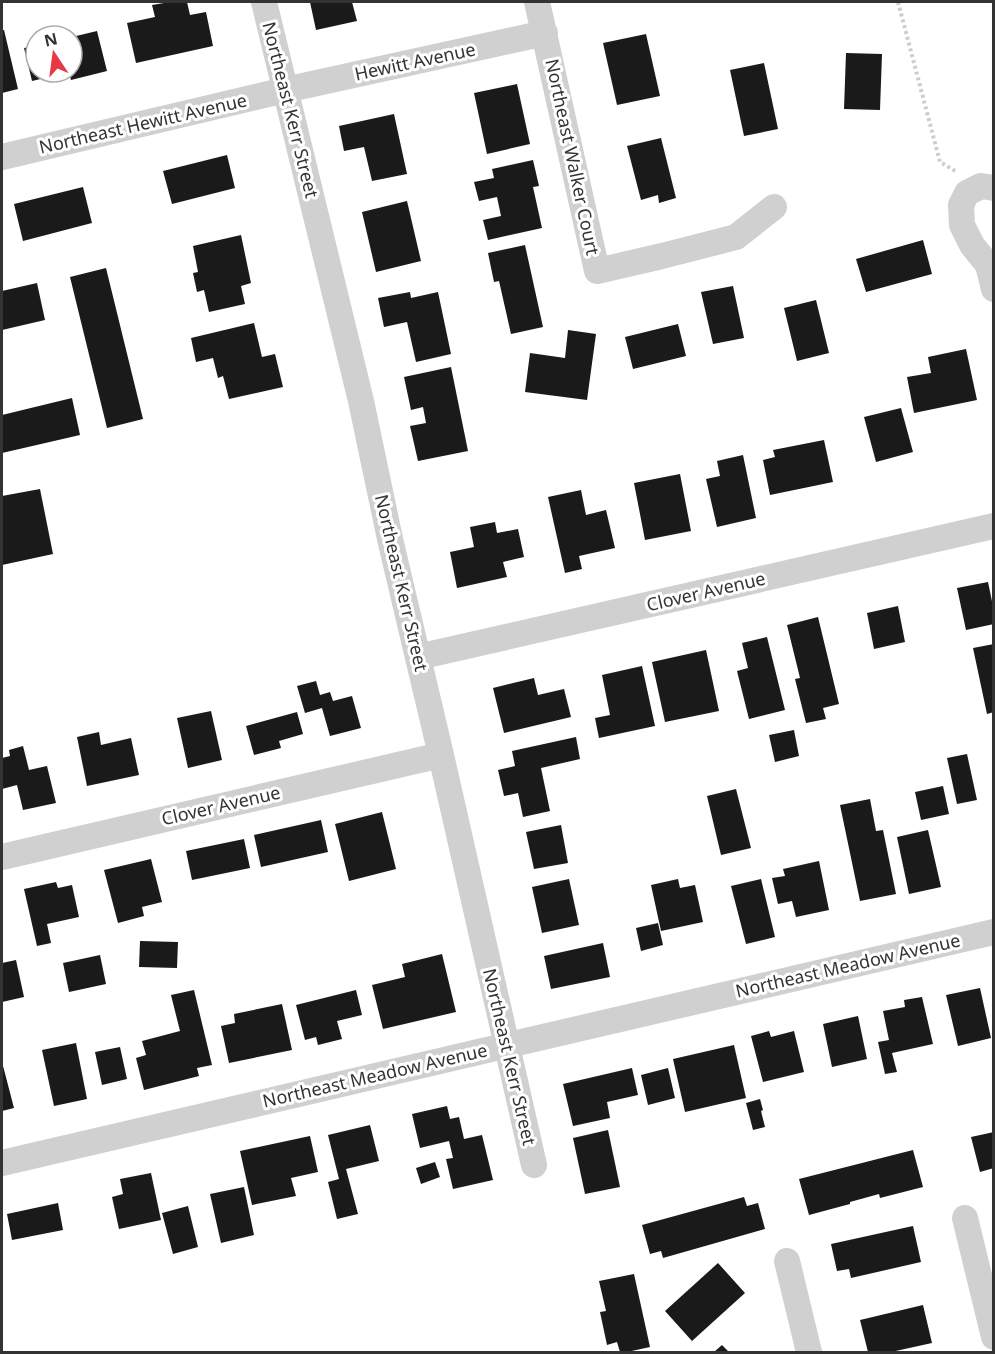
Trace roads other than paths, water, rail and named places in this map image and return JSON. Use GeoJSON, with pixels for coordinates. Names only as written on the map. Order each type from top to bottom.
{"type":"FeatureCollection","features":[{"type":"Feature","properties":{"kind":"street","name":"Northeast Kerr Street"},"geometry":{"type":"LineString","coordinates":[[264,2],[361,401],[390,539],[534,1165]]}},
{"type":"Feature","properties":{"kind":"street"},"geometry":{"type":"LineString","coordinates":[[537,2],[545,33]]}},
{"type":"Feature","properties":{"kind":"street","name":"Hewitt Avenue"},"geometry":{"type":"LineString","coordinates":[[285,90],[545,33]]}},
{"type":"Feature","properties":{"kind":"street","name":"Northeast Walker Court"},"geometry":{"type":"LineString","coordinates":[[545,33],[597,271],[736,237],[774,207]]}},
{"type":"Feature","properties":{"kind":"street","name":"Northeast Hewitt Avenue"},"geometry":{"type":"LineString","coordinates":[[2,157],[285,90]]}},
{"type":"Feature","properties":{"kind":"street"},"geometry":{"type":"LineString","coordinates":[[987,187],[967,193],[961,205],[962,225],[972,245],[988,265],[992,276]]}},
{"type":"Feature","properties":{"kind":"street","name":"Clover Avenue"},"geometry":{"type":"LineString","coordinates":[[418,657],[993,526]]}},
{"type":"Feature","properties":{"kind":"street","name":"Clover Avenue"},"geometry":{"type":"LineString","coordinates":[[2,857],[441,755]]}},
{"type":"Feature","properties":{"kind":"street","name":"Northeast Meadow Avenue"},"geometry":{"type":"LineString","coordinates":[[2,1163],[993,932]]}},
{"type":"Feature","properties":{"kind":"street"},"geometry":{"type":"LineString","coordinates":[[965,1218],[993,1336]]}},
{"type":"Feature","properties":{"kind":"street"},"geometry":{"type":"LineString","coordinates":[[787,1261],[809,1353]]}}]}
